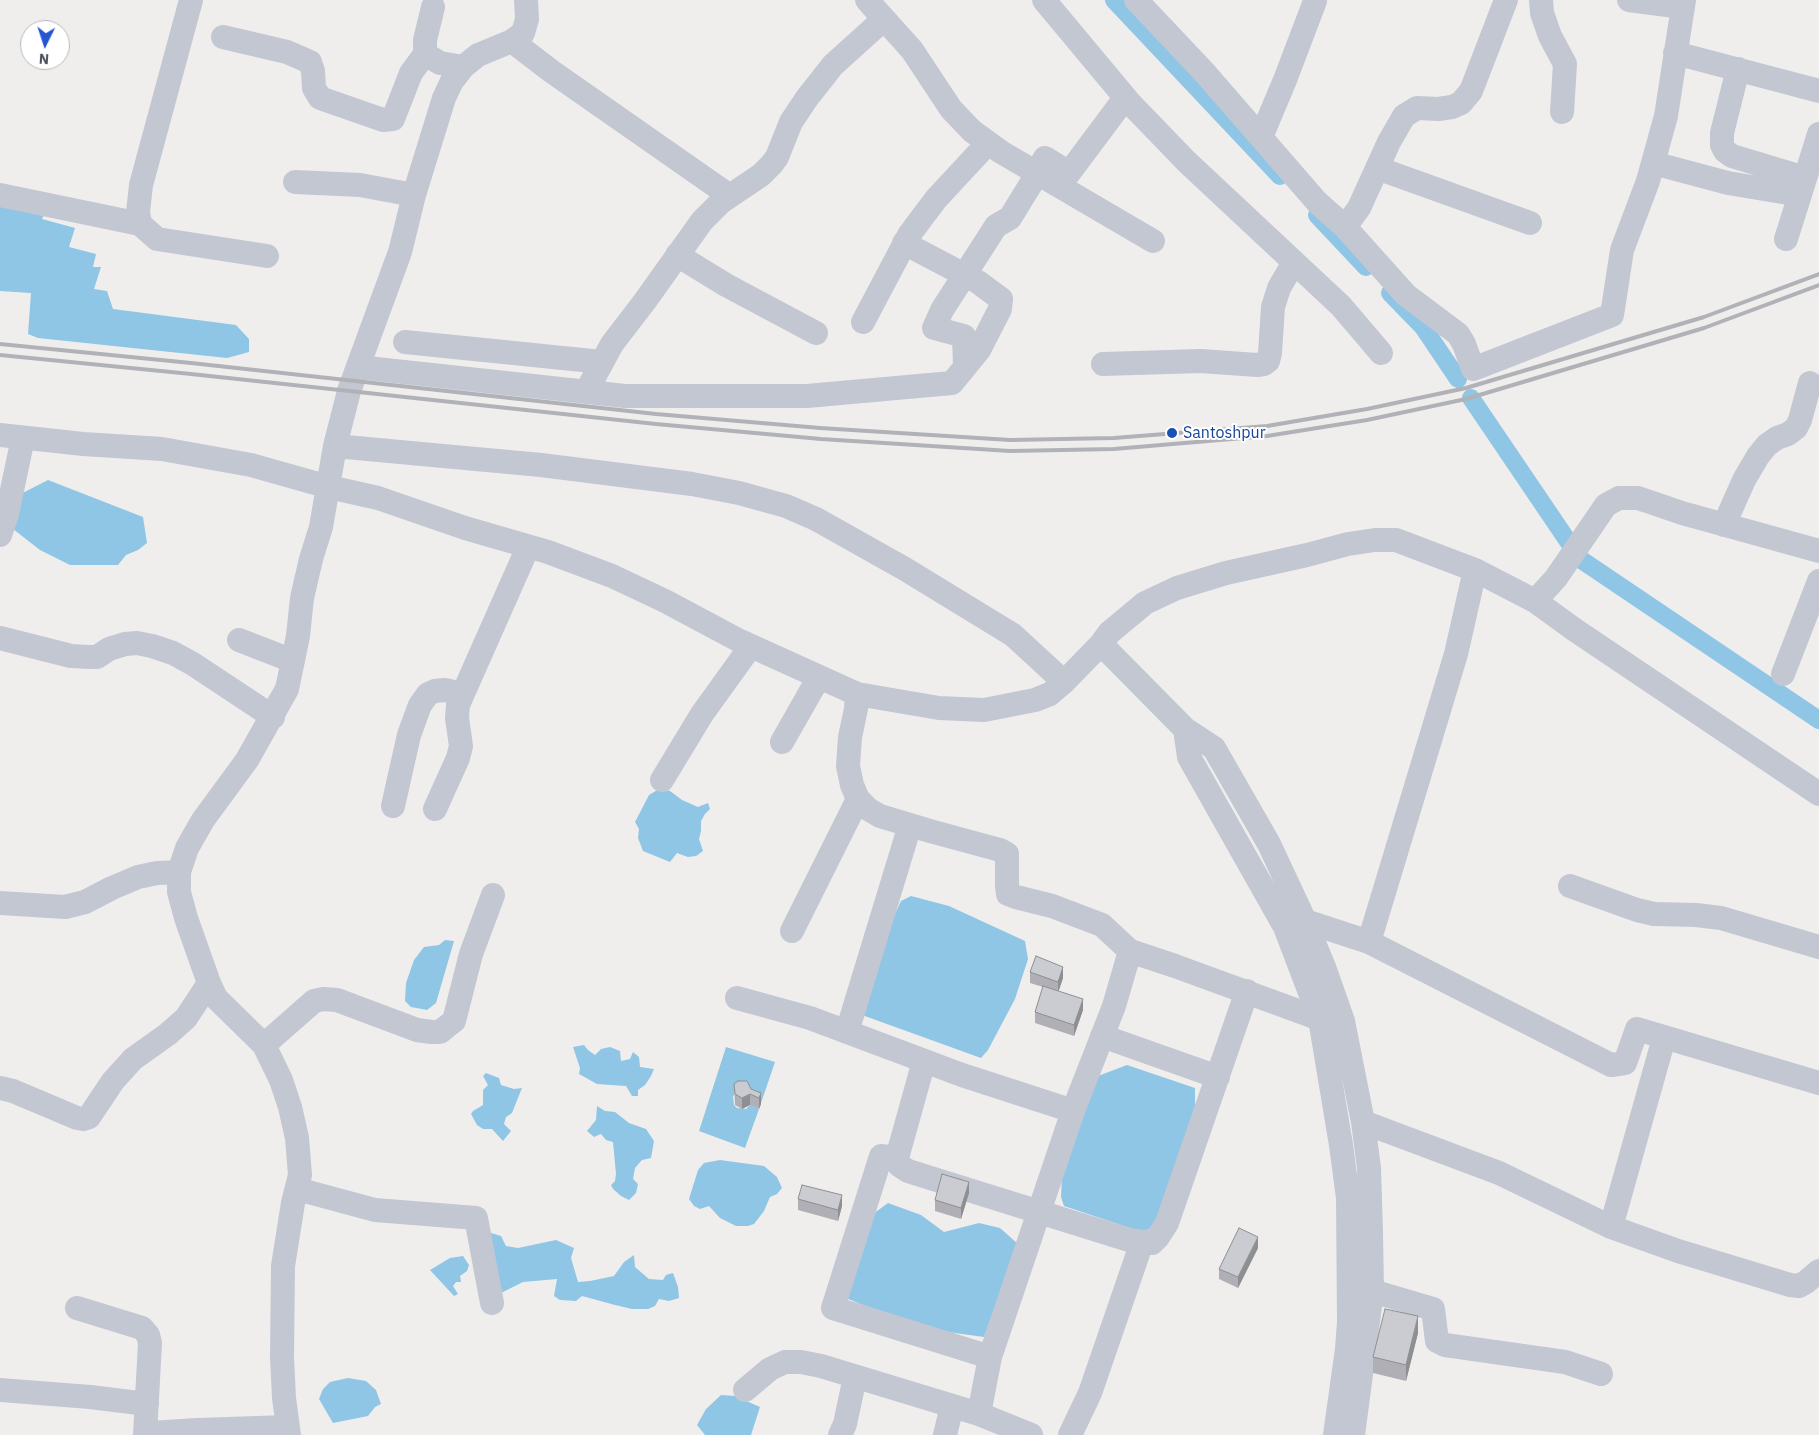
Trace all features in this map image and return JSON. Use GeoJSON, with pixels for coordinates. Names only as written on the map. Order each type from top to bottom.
{"type":"FeatureCollection","features":[{"type":"Feature","properties":{"kind":"street"},"geometry":{"type":"LineString","coordinates":[[140,224],[138,212],[141,185],[191,0]]}},
{"type":"Feature","properties":{"kind":"street"},"geometry":{"type":"LineString","coordinates":[[77,1308],[142,1328],[148,1335],[150,1343],[147,1435],[151,1433],[197,1430],[288,1431],[282,1357],[283,1266],[300,1175],[297,1138],[282,1080],[264,1045],[216,998],[209,983],[186,918],[179,892],[179,872],[187,848],[203,820],[247,760],[273,717],[287,689],[293,662],[302,598],[321,527],[335,446],[349,391],[400,252],[414,195],[444,98],[452,81],[463,67],[478,55],[512,41],[523,33],[527,19],[526,0]]}},
{"type":"Feature","properties":{"kind":"street"},"geometry":{"type":"LineString","coordinates":[[867,0],[912,50],[951,109],[972,131],[1036,173],[1153,241]]}},
{"type":"Feature","properties":{"kind":"street"},"geometry":{"type":"LineString","coordinates":[[1044,0],[1125,98],[1187,162],[1341,306],[1381,353]]}},
{"type":"Feature","properties":{"kind":"street"},"geometry":{"type":"LineString","coordinates":[[1345,227],[1359,208],[1389,142],[1404,116],[1417,108],[1438,109],[1452,107],[1461,103],[1471,91],[1506,0]]}},
{"type":"Feature","properties":{"kind":"street"},"geometry":{"type":"LineString","coordinates":[[1541,0],[1542,13],[1550,36],[1565,64],[1562,112]]}},
{"type":"Feature","properties":{"kind":"street"},"geometry":{"type":"LineString","coordinates":[[1144,3],[1317,202],[1345,227],[1406,295],[1458,334],[1464,344],[1473,369],[1612,316],[1622,250],[1648,182],[1666,116],[1683,4],[1629,0]]}},
{"type":"Feature","properties":{"kind":"street"},"geometry":{"type":"LineString","coordinates":[[1261,137],[1316,1]]}},
{"type":"Feature","properties":{"kind":"street"},"geometry":{"type":"LineString","coordinates":[[223,37],[287,52],[310,62],[313,71],[314,88],[320,98],[383,120],[393,119],[411,73],[425,54],[425,40],[433,7]]}},
{"type":"Feature","properties":{"kind":"street"},"geometry":{"type":"LineString","coordinates":[[586,392],[612,344],[702,221],[721,202],[761,175],[772,164],[777,157],[791,122],[807,98],[833,65],[884,19]]}},
{"type":"Feature","properties":{"kind":"street"},"geometry":{"type":"LineString","coordinates":[[512,41],[551,72],[730,196]]}},
{"type":"Feature","properties":{"kind":"street"},"geometry":{"type":"LineString","coordinates":[[1675,53],[1819,91]]}},
{"type":"Feature","properties":{"kind":"street"},"geometry":{"type":"LineString","coordinates":[[425,54],[440,63],[463,67]]}},
{"type":"Feature","properties":{"kind":"street"},"geometry":{"type":"LineString","coordinates":[[1738,69],[1722,133],[1722,145],[1725,151],[1732,156],[1803,186]]}},
{"type":"Feature","properties":{"kind":"street"},"geometry":{"type":"LineString","coordinates":[[965,367],[964,336],[934,328],[942,310],[996,226],[1010,218],[1045,158],[1069,173],[1125,98]]}},
{"type":"Feature","properties":{"kind":"street"},"geometry":{"type":"LineString","coordinates":[[1786,239],[1819,134]]}},
{"type":"Feature","properties":{"kind":"street"},"geometry":{"type":"LineString","coordinates":[[863,322],[904,243],[936,199],[988,143]]}},
{"type":"Feature","properties":{"kind":"street"},"geometry":{"type":"LineString","coordinates":[[1653,163],[1728,183],[1803,186]]}},
{"type":"Feature","properties":{"kind":"street"},"geometry":{"type":"LineString","coordinates":[[1377,168],[1530,223]]}},
{"type":"Feature","properties":{"kind":"street"},"geometry":{"type":"LineString","coordinates":[[294,182],[360,186],[414,195]]}},
{"type":"Feature","properties":{"kind":"street"},"geometry":{"type":"LineString","coordinates":[[0,195],[73,212],[140,224],[157,240],[267,256]]}},
{"type":"Feature","properties":{"kind":"street"},"geometry":{"type":"LineString","coordinates":[[358,367],[625,396],[807,396],[952,383],[979,350],[1002,304],[1001,299],[998,295],[964,275],[904,243]]}},
{"type":"Feature","properties":{"kind":"street"},"geometry":{"type":"LineString","coordinates":[[677,255],[726,285],[816,333]]}},
{"type":"Feature","properties":{"kind":"street"},"geometry":{"type":"LineString","coordinates":[[1103,364],[1201,361],[1264,364],[1268,361],[1270,353],[1273,307],[1279,288],[1294,262]]}},
{"type":"Feature","properties":{"kind":"street"},"geometry":{"type":"LineString","coordinates":[[406,342],[602,362]]}},
{"type":"Feature","properties":{"kind":"street"},"geometry":{"type":"LineString","coordinates":[[1724,525],[1744,480],[1758,456],[1767,444],[1796,428],[1810,383]]}},
{"type":"Feature","properties":{"kind":"street"},"geometry":{"type":"LineString","coordinates":[[0,435],[162,450],[251,464],[329,487],[378,498],[612,576],[665,601],[751,646],[857,694],[940,708],[984,710],[1035,700],[1050,694],[1101,644],[1109,633],[1145,603],[1177,588],[1226,573],[1348,544],[1375,540],[1396,540],[1475,570],[1535,601],[1819,794]]}},
{"type":"Feature","properties":{"kind":"street"},"geometry":{"type":"LineString","coordinates":[[0,535],[7,514],[23,438]]}},
{"type":"Feature","properties":{"kind":"street"},"geometry":{"type":"LineString","coordinates":[[335,446],[541,466],[692,484],[739,493],[786,506],[816,518],[1013,635],[1064,682]]}},
{"type":"Feature","properties":{"kind":"street"},"geometry":{"type":"LineString","coordinates":[[1535,601],[1556,578],[1606,505],[1619,498],[1638,498],[1724,525],[1819,551]]}},
{"type":"Feature","properties":{"kind":"street"},"geometry":{"type":"LineString","coordinates":[[436,809],[458,758],[460,741],[456,718],[458,705],[528,547]]}},
{"type":"Feature","properties":{"kind":"street"},"geometry":{"type":"LineString","coordinates":[[1369,942],[1456,654],[1475,570]]}},
{"type":"Feature","properties":{"kind":"street"},"geometry":{"type":"LineString","coordinates":[[1783,674],[1819,581]]}},
{"type":"Feature","properties":{"kind":"street"},"geometry":{"type":"LineString","coordinates":[[0,638],[71,656],[89,657],[97,657],[109,649],[125,644],[137,643],[152,646],[173,653],[193,664],[273,717]]}},
{"type":"Feature","properties":{"kind":"street"},"geometry":{"type":"LineString","coordinates":[[239,640],[293,662]]}},
{"type":"Feature","properties":{"kind":"street"},"geometry":{"type":"LineString","coordinates":[[1101,644],[1185,729],[1189,757],[1324,967],[1343,1020],[1363,1122],[1369,1168],[1372,1291],[1354,1435]]}},
{"type":"Feature","properties":{"kind":"street"},"geometry":{"type":"LineString","coordinates":[[662,780],[702,714],[751,646]]}},
{"type":"Feature","properties":{"kind":"street"},"geometry":{"type":"LineString","coordinates":[[782,742],[819,677]]}},
{"type":"Feature","properties":{"kind":"street"},"geometry":{"type":"LineString","coordinates":[[394,806],[409,735],[420,705],[428,694],[435,691],[445,690],[462,694]]}},
{"type":"Feature","properties":{"kind":"street"},"geometry":{"type":"LineString","coordinates":[[857,694],[850,737],[848,766],[858,799],[868,809],[880,816],[1000,850],[1007,854],[1008,894],[1052,906],[1102,926],[1130,951],[1320,1019]]}},
{"type":"Feature","properties":{"kind":"street"},"geometry":{"type":"LineString","coordinates":[[792,931],[858,799]]}},
{"type":"Feature","properties":{"kind":"street"},"geometry":{"type":"LineString","coordinates":[[847,1032],[910,825]]}},
{"type":"Feature","properties":{"kind":"street"},"geometry":{"type":"LineString","coordinates":[[0,902],[44,907],[65,907],[85,902],[138,877],[157,873],[179,872]]}},
{"type":"Feature","properties":{"kind":"street"},"geometry":{"type":"LineString","coordinates":[[1570,886],[1637,910],[1654,914],[1696,915],[1721,918],[1819,947]]}},
{"type":"Feature","properties":{"kind":"street"},"geometry":{"type":"LineString","coordinates":[[264,1045],[314,1001],[322,999],[337,1000],[417,1030],[440,1032],[454,1021],[471,954],[493,895]]}},
{"type":"Feature","properties":{"kind":"street"},"geometry":{"type":"LineString","coordinates":[[1295,924],[1369,942],[1610,1065],[1625,1063],[1637,1029],[1819,1083]]}},
{"type":"Feature","properties":{"kind":"street"},"geometry":{"type":"LineString","coordinates":[[1295,924],[1320,1019],[1348,1198],[1349,1322],[1347,1349],[1334,1435]]}},
{"type":"Feature","properties":{"kind":"street"},"geometry":{"type":"LineString","coordinates":[[979,1414],[990,1357],[1072,1112],[1114,1006],[1130,951]]}},
{"type":"Feature","properties":{"kind":"street"},"geometry":{"type":"LineString","coordinates":[[0,1088],[13,1091],[77,1118],[89,1117],[113,1082],[133,1059],[168,1034],[186,1018],[209,983]]}},
{"type":"Feature","properties":{"kind":"street"},"geometry":{"type":"LineString","coordinates":[[924,1061],[897,1158],[899,1165],[908,1171],[1129,1240],[1152,1243],[1167,1223],[1247,992]]}},
{"type":"Feature","properties":{"kind":"street"},"geometry":{"type":"LineString","coordinates":[[737,998],[810,1018],[924,1061],[1072,1112]]}},
{"type":"Feature","properties":{"kind":"street"},"geometry":{"type":"LineString","coordinates":[[1102,1036],[1218,1077]]}},
{"type":"Feature","properties":{"kind":"street"},"geometry":{"type":"LineString","coordinates":[[1611,1226],[1664,1038]]}},
{"type":"Feature","properties":{"kind":"street"},"geometry":{"type":"LineString","coordinates":[[1363,1122],[1499,1173],[1611,1226],[1678,1251],[1790,1285],[1800,1286],[1819,1271]]}},
{"type":"Feature","properties":{"kind":"street"},"geometry":{"type":"LineString","coordinates":[[897,1158],[881,1156],[833,1308],[990,1357]]}},
{"type":"Feature","properties":{"kind":"street"},"geometry":{"type":"LineString","coordinates":[[297,1189],[376,1210],[476,1218],[492,1302]]}},
{"type":"Feature","properties":{"kind":"street"},"geometry":{"type":"LineString","coordinates":[[1070,1435],[1090,1393],[1142,1242]]}},
{"type":"Feature","properties":{"kind":"street"},"geometry":{"type":"LineString","coordinates":[[1372,1291],[1433,1309],[1438,1341],[1445,1345],[1565,1362],[1601,1374]]}},
{"type":"Feature","properties":{"kind":"street"},"geometry":{"type":"LineString","coordinates":[[745,1390],[770,1370],[785,1362],[808,1364],[855,1376],[979,1414],[1031,1435]]}},
{"type":"Feature","properties":{"kind":"street"},"geometry":{"type":"LineString","coordinates":[[840,1435],[855,1376]]}},
{"type":"Feature","properties":{"kind":"street"},"geometry":{"type":"LineString","coordinates":[[0,1390],[90,1397],[147,1404]]}},
{"type":"Feature","properties":{"kind":"street"},"geometry":{"type":"LineString","coordinates":[[945,1435],[952,1406]]}},
{"type":"Feature","properties":{"kind":"water"},"geometry":{"type":"Polygon","coordinates":[[[0,188],[45,212],[42,219],[75,228],[69,247],[96,254],[93,267],[101,267],[94,289],[107,291],[113,309],[236,325],[249,339],[249,352],[227,358],[38,338],[28,334],[31,293],[0,291],[0,188]]]}},
{"type":"Feature","properties":{"kind":"water"},"geometry":{"type":"Polygon","coordinates":[[[48,480],[143,517],[147,543],[138,550],[126,555],[118,565],[70,565],[40,550],[13,529],[13,498],[48,480]]]}},
{"type":"Feature","properties":{"kind":"water"},"geometry":{"type":"Polygon","coordinates":[[[659,789],[670,791],[682,800],[698,807],[708,803],[710,809],[701,821],[699,839],[703,851],[696,856],[688,857],[677,853],[670,862],[643,851],[638,838],[639,829],[635,822],[649,795],[659,789]]]}},
{"type":"Feature","properties":{"kind":"water"},"geometry":{"type":"Polygon","coordinates":[[[911,896],[949,906],[1025,941],[1028,959],[1015,999],[988,1050],[981,1058],[862,1015],[868,972],[901,901],[911,896]]]}},
{"type":"Feature","properties":{"kind":"water"},"geometry":{"type":"Polygon","coordinates":[[[445,940],[454,941],[436,1003],[427,1010],[411,1007],[405,1001],[406,983],[414,960],[424,947],[439,945],[445,940]]]}},
{"type":"Feature","properties":{"kind":"water"},"geometry":{"type":"Polygon","coordinates":[[[584,1045],[595,1055],[601,1049],[610,1047],[620,1051],[621,1061],[630,1059],[633,1052],[639,1057],[640,1067],[654,1069],[645,1085],[638,1090],[638,1096],[632,1096],[626,1086],[597,1084],[579,1074],[580,1068],[573,1047],[584,1045]]]}},
{"type":"Feature","properties":{"kind":"water"},"geometry":{"type":"Polygon","coordinates":[[[726,1047],[775,1062],[761,1103],[735,1093],[733,1097],[734,1105],[737,1108],[746,1109],[750,1105],[759,1109],[745,1148],[699,1131],[726,1047]]]}},
{"type":"Feature","properties":{"kind":"water"},"geometry":{"type":"Polygon","coordinates":[[[1127,1065],[1195,1088],[1195,1106],[1176,1171],[1154,1227],[1142,1232],[1064,1206],[1061,1197],[1062,1176],[1098,1076],[1127,1065]]]}},
{"type":"Feature","properties":{"kind":"water"},"geometry":{"type":"Polygon","coordinates":[[[486,1073],[499,1078],[501,1085],[514,1089],[522,1088],[512,1113],[506,1117],[504,1124],[511,1131],[503,1141],[492,1129],[483,1129],[477,1125],[471,1114],[483,1105],[483,1090],[488,1085],[483,1076],[486,1073]]]}},
{"type":"Feature","properties":{"kind":"water"},"geometry":{"type":"Polygon","coordinates":[[[597,1106],[605,1111],[615,1112],[629,1123],[646,1129],[654,1141],[651,1158],[642,1160],[635,1168],[633,1179],[638,1184],[636,1193],[629,1200],[621,1196],[611,1185],[615,1181],[616,1174],[613,1142],[606,1140],[601,1134],[594,1137],[587,1131],[596,1120],[597,1106]]]}},
{"type":"Feature","properties":{"kind":"water"},"geometry":{"type":"Polygon","coordinates":[[[720,1160],[764,1166],[777,1177],[782,1188],[777,1194],[770,1197],[764,1211],[754,1224],[736,1226],[720,1218],[709,1206],[700,1209],[694,1206],[689,1199],[698,1170],[704,1163],[720,1160]]]}},
{"type":"Feature","properties":{"kind":"water"},"geometry":{"type":"Polygon","coordinates":[[[888,1203],[921,1215],[944,1232],[979,1223],[1000,1228],[1018,1244],[984,1337],[919,1328],[846,1298],[869,1217],[888,1203]]]}},
{"type":"Feature","properties":{"kind":"water"},"geometry":{"type":"Polygon","coordinates":[[[477,1232],[501,1236],[506,1246],[518,1248],[556,1240],[574,1248],[571,1258],[578,1282],[614,1276],[624,1262],[634,1255],[635,1267],[649,1279],[663,1280],[666,1275],[673,1273],[678,1287],[679,1298],[669,1301],[659,1299],[655,1306],[648,1309],[632,1309],[582,1296],[576,1301],[560,1300],[554,1296],[557,1279],[523,1282],[501,1293],[477,1232]]]}},
{"type":"Feature","properties":{"kind":"water"},"geometry":{"type":"Polygon","coordinates":[[[463,1256],[469,1265],[467,1271],[460,1276],[461,1282],[456,1282],[453,1286],[458,1294],[454,1296],[430,1270],[450,1258],[463,1256]]]}},
{"type":"Feature","properties":{"kind":"water"},"geometry":{"type":"Polygon","coordinates":[[[348,1378],[366,1381],[376,1390],[381,1404],[375,1407],[368,1416],[333,1423],[319,1399],[323,1389],[330,1382],[348,1378]]]}},
{"type":"Feature","properties":{"kind":"water"},"geometry":{"type":"Polygon","coordinates":[[[721,1395],[735,1396],[760,1407],[751,1435],[705,1435],[697,1425],[706,1409],[721,1395]]]}},
{"type":"Feature","properties":{"kind":"building"},"geometry":{"type":"Polygon","coordinates":[[[1036,956],[1063,967],[1058,982],[1030,972],[1036,956]]]}},
{"type":"Feature","properties":{"kind":"building"},"geometry":{"type":"Polygon","coordinates":[[[1043,986],[1083,999],[1074,1025],[1035,1012],[1043,986]]]}},
{"type":"Feature","properties":{"kind":"building"},"geometry":{"type":"Polygon","coordinates":[[[738,1081],[747,1081],[751,1089],[761,1093],[759,1098],[750,1094],[742,1098],[735,1094],[734,1084],[738,1081]]]}},
{"type":"Feature","properties":{"kind":"building"},"geometry":{"type":"Polygon","coordinates":[[[942,1174],[969,1182],[961,1208],[935,1200],[942,1174]]]}},
{"type":"Feature","properties":{"kind":"building"},"geometry":{"type":"Polygon","coordinates":[[[802,1185],[842,1195],[838,1210],[798,1199],[802,1185]]]}},
{"type":"Feature","properties":{"kind":"building"},"geometry":{"type":"Polygon","coordinates":[[[1239,1228],[1258,1237],[1238,1277],[1219,1269],[1239,1228]]]}},
{"type":"Feature","properties":{"kind":"building"},"geometry":{"type":"Polygon","coordinates":[[[1385,1309],[1418,1316],[1406,1365],[1373,1357],[1385,1309]]]}},
{"type":"Feature","properties":{"kind":"waterway"},"geometry":{"type":"LineString","coordinates":[[1114,0],[1280,176]]}},
{"type":"Feature","properties":{"kind":"waterway"},"geometry":{"type":"LineString","coordinates":[[1317,215],[1366,267]]}},
{"type":"Feature","properties":{"kind":"waterway"},"geometry":{"type":"LineString","coordinates":[[1390,293],[1423,327],[1458,379]]}},
{"type":"Feature","properties":{"kind":"waterway"},"geometry":{"type":"LineString","coordinates":[[1471,398],[1580,559],[1819,720]]}},
{"type":"Feature","properties":{"kind":"railway"},"geometry":{"type":"LineString","coordinates":[[0,344],[656,414],[820,428],[1010,440],[1114,438],[1267,426],[1367,409],[1466,388],[1704,317],[1819,274]]}},
{"type":"Feature","properties":{"kind":"railway"},"geometry":{"type":"LineString","coordinates":[[0,355],[656,424],[821,439],[1010,451],[1114,449],[1267,436],[1367,420],[1466,399],[1704,328],[1819,285]]}},
{"type":"Feature","properties":{"kind":"place","name":"Santoshpur"},"geometry":{"type":"Point","coordinates":[1172,433]}}]}
